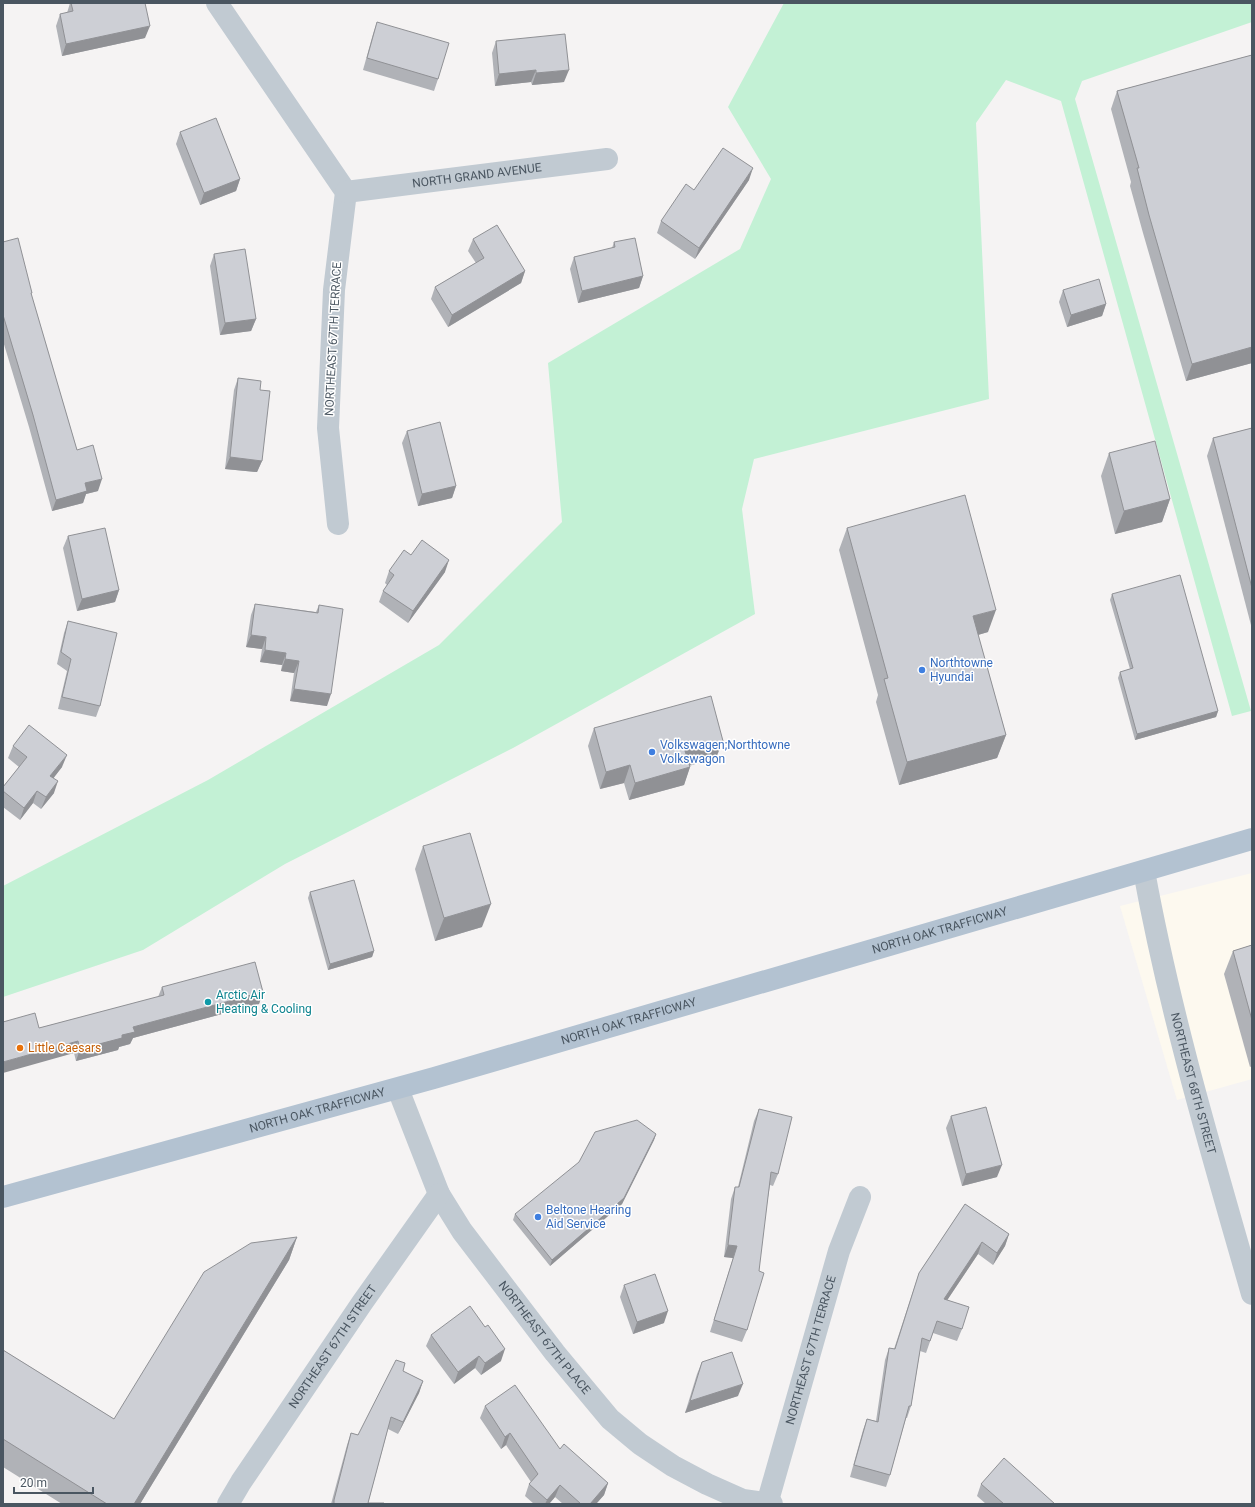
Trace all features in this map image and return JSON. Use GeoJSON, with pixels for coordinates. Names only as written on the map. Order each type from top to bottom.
{"type":"FeatureCollection","features":[{"type":"Feature","properties":{"kind":"main road","name":"NORTH OAK TRAFFICWAY"},"geometry":{"type":"LineString","coordinates":[[3,1197],[398,1089],[1252,839]]}},
{"type":"Feature","properties":{"kind":"street"},"geometry":{"type":"LineString","coordinates":[[217,3],[346,192]]}},
{"type":"Feature","properties":{"kind":"street","name":"NORTH GRAND AVENUE"},"geometry":{"type":"LineString","coordinates":[[346,192],[607,159]]}},
{"type":"Feature","properties":{"kind":"street","name":"NORTHEAST 67TH TERRACE"},"geometry":{"type":"LineString","coordinates":[[338,524],[328,428],[334,290],[346,192]]}},
{"type":"Feature","properties":{"kind":"street","name":"NORTHEAST 68TH STREET"},"geometry":{"type":"LineString","coordinates":[[1144,871],[1158,943],[1196,1096],[1252,1294]]}},
{"type":"Feature","properties":{"kind":"street","name":"NORTHEAST 67TH PLACE"},"geometry":{"type":"LineString","coordinates":[[398,1089],[439,1194],[462,1231],[555,1353],[610,1419],[640,1444],[673,1466],[707,1484],[743,1500],[769,1503]]}},
{"type":"Feature","properties":{"kind":"street","name":"NORTHEAST 67TH STREET"},"geometry":{"type":"LineString","coordinates":[[228,1504],[241,1482],[362,1303],[439,1194]]}},
{"type":"Feature","properties":{"kind":"street","name":"NORTHEAST 67TH TERRACE"},"geometry":{"type":"LineString","coordinates":[[769,1503],[839,1251],[860,1197]]}},
{"type":"Feature","properties":{"kind":"street"},"geometry":{"type":"LineString","coordinates":[[241,1482],[245,1504]]}},
{"type":"Feature","properties":{"kind":"shaded area"},"geometry":{"type":"Polygon","coordinates":[[[1252,873],[1252,1079],[1177,1100],[1120,906],[1252,873]]]}},
{"type":"Feature","properties":{"kind":"green space"},"geometry":{"type":"Polygon","coordinates":[[[784,3],[1252,3],[1252,22],[1082,81],[1075,99],[1251,711],[1232,716],[1061,101],[1006,80],[976,123],[989,399],[754,459],[742,509],[755,614],[513,748],[285,864],[143,950],[3,997],[3,886],[208,780],[439,645],[562,522],[548,363],[740,249],[771,179],[728,107],[784,3]]]}},
{"type":"Feature","properties":{"kind":"building"},"geometry":{"type":"Polygon","coordinates":[[[71,3],[145,3],[150,26],[66,44],[60,14],[73,11],[71,3]]]}},
{"type":"Feature","properties":{"kind":"building"},"geometry":{"type":"Polygon","coordinates":[[[377,22],[449,43],[438,79],[367,58],[377,22]]]}},
{"type":"Feature","properties":{"kind":"building"},"geometry":{"type":"Polygon","coordinates":[[[565,34],[569,70],[536,73],[536,70],[499,74],[496,41],[565,34]]]}},
{"type":"Feature","properties":{"kind":"building"},"geometry":{"type":"Polygon","coordinates":[[[1252,55],[1252,347],[1192,364],[1149,215],[1137,168],[1139,168],[1117,91],[1252,55]]]}},
{"type":"Feature","properties":{"kind":"building"},"geometry":{"type":"Polygon","coordinates":[[[216,118],[240,179],[204,193],[180,132],[216,118]]]}},
{"type":"Feature","properties":{"kind":"building"},"geometry":{"type":"Polygon","coordinates":[[[723,148],[753,168],[699,248],[661,221],[686,184],[694,190],[723,148]]]}},
{"type":"Feature","properties":{"kind":"building"},"geometry":{"type":"Polygon","coordinates":[[[497,225],[525,271],[452,315],[435,287],[484,258],[473,239],[497,225]]]}},
{"type":"Feature","properties":{"kind":"building"},"geometry":{"type":"Polygon","coordinates":[[[18,238],[31,293],[77,450],[93,445],[102,479],[85,483],[87,491],[56,500],[33,415],[3,315],[3,242],[18,238]]]}},
{"type":"Feature","properties":{"kind":"building"},"geometry":{"type":"Polygon","coordinates":[[[635,238],[643,276],[582,291],[574,257],[615,247],[614,242],[635,238]]]}},
{"type":"Feature","properties":{"kind":"building"},"geometry":{"type":"Polygon","coordinates":[[[245,249],[256,319],[225,323],[214,254],[245,249]]]}},
{"type":"Feature","properties":{"kind":"building"},"geometry":{"type":"Polygon","coordinates":[[[1099,279],[1106,304],[1071,315],[1063,290],[1099,279]]]}},
{"type":"Feature","properties":{"kind":"building"},"geometry":{"type":"Polygon","coordinates":[[[238,378],[261,381],[260,390],[270,391],[262,461],[230,457],[238,378]]]}},
{"type":"Feature","properties":{"kind":"building"},"geometry":{"type":"Polygon","coordinates":[[[440,422],[456,486],[422,494],[407,431],[440,422]]]}},
{"type":"Feature","properties":{"kind":"building"},"geometry":{"type":"Polygon","coordinates":[[[1252,428],[1252,588],[1213,438],[1252,428]]]}},
{"type":"Feature","properties":{"kind":"building"},"geometry":{"type":"Polygon","coordinates":[[[1155,441],[1170,499],[1124,511],[1109,453],[1155,441]]]}},
{"type":"Feature","properties":{"kind":"building","name":"Northtowne Hyundai"},"geometry":{"type":"Polygon","coordinates":[[[965,495],[996,610],[973,616],[1006,735],[907,762],[884,679],[888,678],[847,528],[965,495]]]}},
{"type":"Feature","properties":{"kind":"building"},"geometry":{"type":"Polygon","coordinates":[[[105,528],[119,590],[82,599],[68,536],[105,528]]]}},
{"type":"Feature","properties":{"kind":"building"},"geometry":{"type":"Polygon","coordinates":[[[422,540],[449,560],[413,611],[383,591],[394,575],[389,571],[404,550],[411,555],[422,540]]]}},
{"type":"Feature","properties":{"kind":"building"},"geometry":{"type":"Polygon","coordinates":[[[1180,575],[1218,711],[1137,734],[1120,672],[1133,668],[1112,594],[1180,575]]]}},
{"type":"Feature","properties":{"kind":"building"},"geometry":{"type":"Polygon","coordinates":[[[255,604],[318,613],[319,605],[343,609],[331,694],[294,689],[299,661],[285,659],[286,653],[265,650],[266,637],[251,635],[255,604]]]}},
{"type":"Feature","properties":{"kind":"building"},"geometry":{"type":"Polygon","coordinates":[[[68,621],[117,633],[100,706],[62,697],[71,659],[61,652],[68,621]]]}},
{"type":"Feature","properties":{"kind":"building","name":"Volkswagen;Northtowne Volkswagon"},"geometry":{"type":"Polygon","coordinates":[[[711,696],[723,741],[685,751],[690,767],[635,783],[630,765],[606,772],[594,728],[711,696]]]}},
{"type":"Feature","properties":{"kind":"building"},"geometry":{"type":"Polygon","coordinates":[[[29,725],[67,755],[50,776],[58,781],[46,797],[37,791],[24,808],[3,791],[3,787],[27,757],[13,746],[29,725]]]}},
{"type":"Feature","properties":{"kind":"building"},"geometry":{"type":"Polygon","coordinates":[[[470,833],[491,904],[444,918],[423,846],[470,833]]]}},
{"type":"Feature","properties":{"kind":"building"},"geometry":{"type":"Polygon","coordinates":[[[354,880],[374,951],[330,964],[310,892],[354,880]]]}},
{"type":"Feature","properties":{"kind":"building"},"geometry":{"type":"Polygon","coordinates":[[[1252,945],[1252,1020],[1233,951],[1252,945]]]}},
{"type":"Feature","properties":{"kind":"building"},"geometry":{"type":"Polygon","coordinates":[[[255,962],[263,992],[133,1027],[135,1032],[122,1035],[122,1038],[80,1049],[78,1041],[3,1062],[3,1022],[35,1013],[39,1028],[164,995],[162,987],[255,962]]]}},
{"type":"Feature","properties":{"kind":"building"},"geometry":{"type":"Polygon","coordinates":[[[986,1107],[1002,1165],[966,1174],[951,1116],[986,1107]]]}},
{"type":"Feature","properties":{"kind":"building"},"geometry":{"type":"Polygon","coordinates":[[[759,1109],[792,1117],[778,1174],[771,1172],[759,1271],[764,1273],[747,1330],[714,1320],[737,1246],[728,1245],[735,1187],[739,1187],[759,1109]]]}},
{"type":"Feature","properties":{"kind":"building"},"geometry":{"type":"Polygon","coordinates":[[[637,1120],[656,1134],[624,1198],[552,1260],[515,1214],[579,1162],[595,1132],[637,1120]]]}},
{"type":"Feature","properties":{"kind":"building"},"geometry":{"type":"Polygon","coordinates":[[[965,1204],[1009,1234],[997,1253],[982,1242],[944,1299],[969,1307],[962,1329],[937,1321],[930,1341],[922,1338],[911,1406],[909,1406],[890,1475],[854,1465],[867,1419],[878,1422],[889,1348],[895,1349],[919,1273],[965,1204]]]}},
{"type":"Feature","properties":{"kind":"building"},"geometry":{"type":"Polygon","coordinates":[[[297,1237],[134,1504],[107,1504],[3,1439],[3,1350],[114,1419],[204,1272],[251,1243],[297,1237]]]}},
{"type":"Feature","properties":{"kind":"building"},"geometry":{"type":"Polygon","coordinates":[[[655,1274],[668,1311],[637,1322],[624,1285],[655,1274]]]}},
{"type":"Feature","properties":{"kind":"building"},"geometry":{"type":"Polygon","coordinates":[[[470,1306],[485,1327],[488,1325],[505,1349],[485,1363],[479,1356],[458,1372],[431,1335],[470,1306]]]}},
{"type":"Feature","properties":{"kind":"building"},"geometry":{"type":"Polygon","coordinates":[[[732,1352],[743,1384],[690,1401],[702,1362],[732,1352]]]}},
{"type":"Feature","properties":{"kind":"building"},"geometry":{"type":"Polygon","coordinates":[[[396,1360],[405,1363],[403,1371],[423,1381],[403,1422],[391,1417],[368,1503],[384,1504],[334,1504],[351,1433],[358,1435],[396,1360]]]}},
{"type":"Feature","properties":{"kind":"building"},"geometry":{"type":"Polygon","coordinates":[[[515,1385],[560,1449],[564,1444],[608,1483],[590,1504],[581,1504],[560,1485],[547,1500],[529,1484],[538,1474],[510,1433],[505,1437],[485,1406],[515,1385]]]}},
{"type":"Feature","properties":{"kind":"building"},"geometry":{"type":"Polygon","coordinates":[[[1004,1458],[1055,1504],[1004,1504],[981,1484],[1004,1458]]]}},
{"type":"Feature","properties":{"kind":"place","name":"Northtowne Hyundai"},"geometry":{"type":"Point","coordinates":[922,670]}},
{"type":"Feature","properties":{"kind":"place","name":"Volkswagen;Northtowne Volkswagon"},"geometry":{"type":"Point","coordinates":[652,752]}},
{"type":"Feature","properties":{"kind":"place","name":"Arctic Air Heating & Cooling"},"geometry":{"type":"Point","coordinates":[208,1002]}},
{"type":"Feature","properties":{"kind":"place","name":"Little Caesars"},"geometry":{"type":"Point","coordinates":[20,1048]}},
{"type":"Feature","properties":{"kind":"place","name":"Beltone Hearing Aid Service"},"geometry":{"type":"Point","coordinates":[538,1217]}}]}
